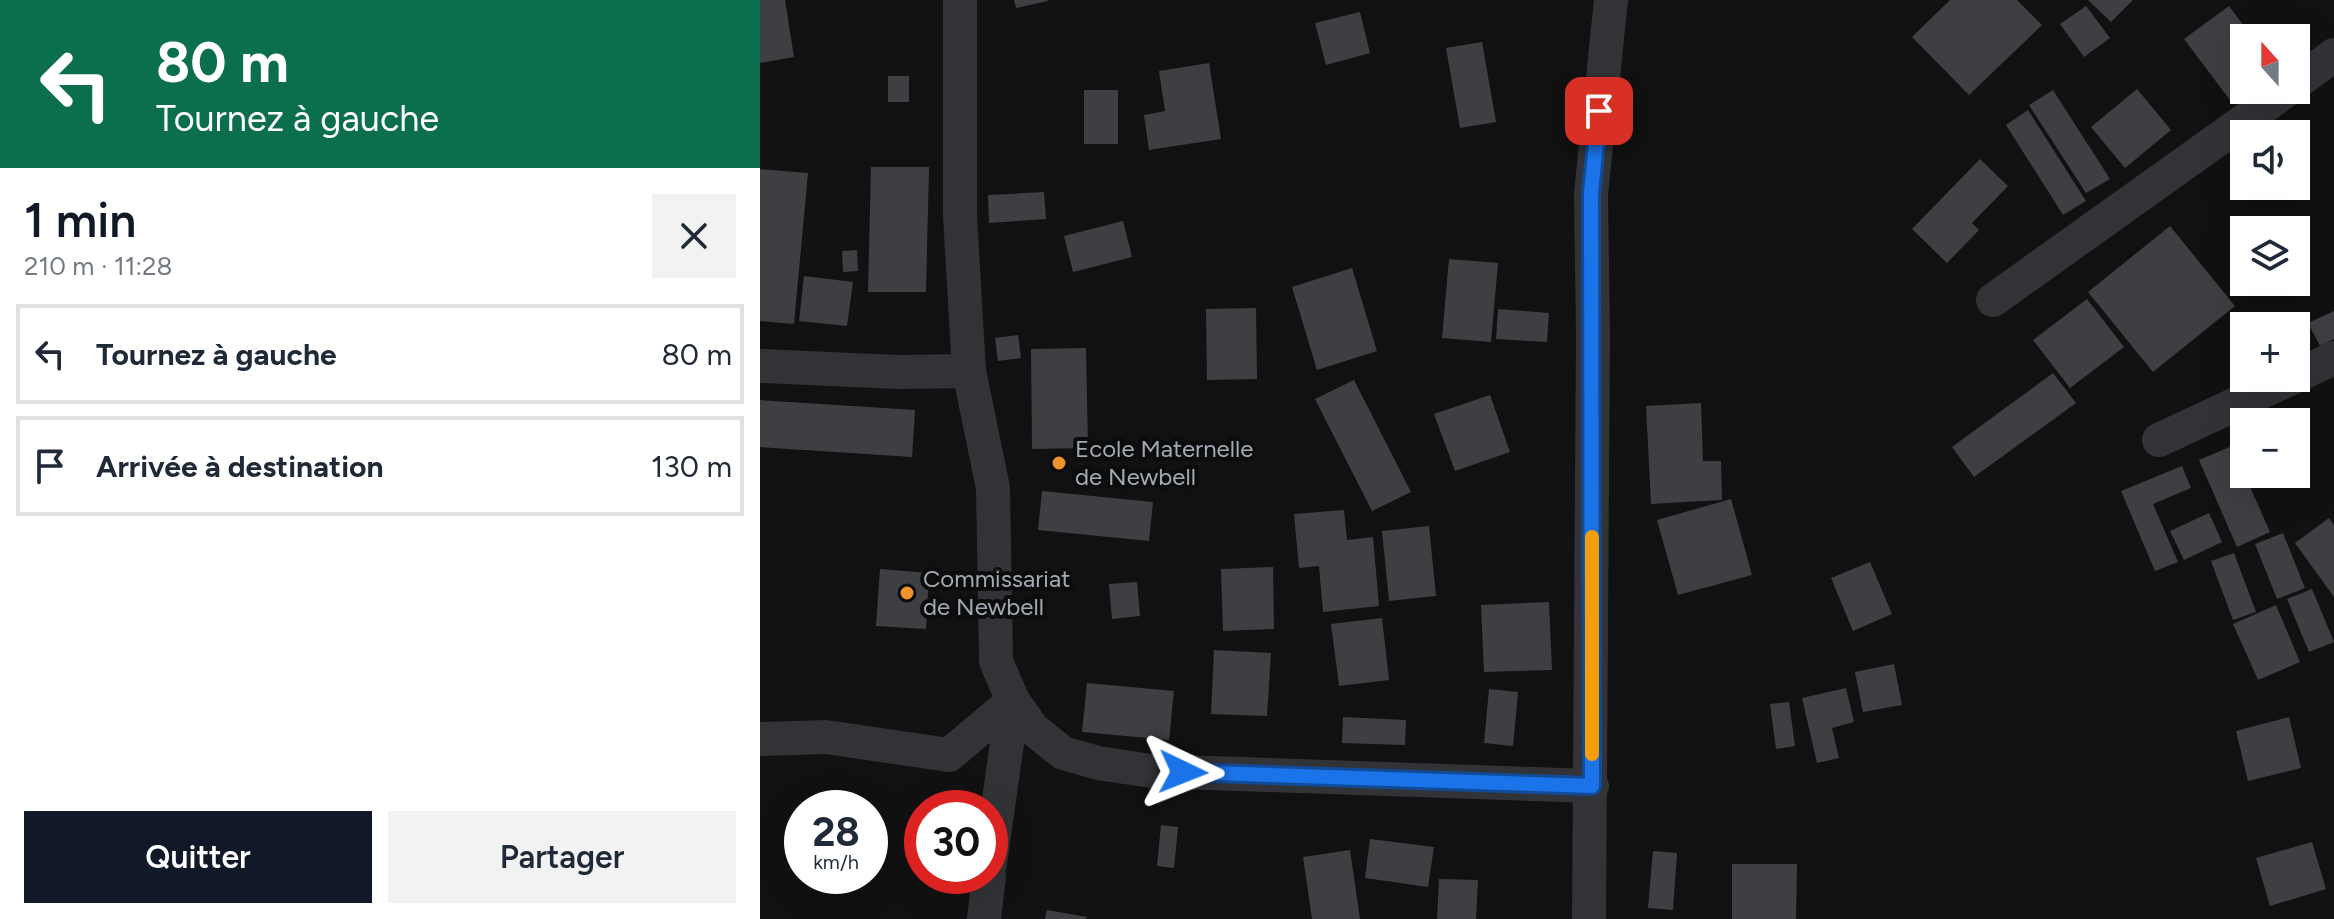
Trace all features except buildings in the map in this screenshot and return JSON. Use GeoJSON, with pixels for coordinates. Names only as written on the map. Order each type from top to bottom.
{"type":"FeatureCollection","features":[{"type":"Feature","properties":{"kind":"street"},"geometry":{"type":"LineString","coordinates":[[960,0],[960,216],[969,371],[993,488],[996,661],[1013,701],[1033,729],[1063,753],[1098,763],[1151,771],[1592,786]]}},
{"type":"Feature","properties":{"kind":"street"},"geometry":{"type":"LineString","coordinates":[[1589,919],[1592,786],[1591,194],[1611,0]]}},
{"type":"Feature","properties":{"kind":"street"},"geometry":{"type":"LineString","coordinates":[[2310,73],[2334,55]]}},
{"type":"Feature","properties":{"kind":"street"},"geometry":{"type":"LineString","coordinates":[[1993,300],[2267,104]]}},
{"type":"Feature","properties":{"kind":"street"},"geometry":{"type":"LineString","coordinates":[[2310,369],[2334,358]]}},
{"type":"Feature","properties":{"kind":"street"},"geometry":{"type":"LineString","coordinates":[[760,366],[898,372],[969,371]]}},
{"type":"Feature","properties":{"kind":"street"},"geometry":{"type":"LineString","coordinates":[[2159,440],[2262,392]]}},
{"type":"Feature","properties":{"kind":"street"},"geometry":{"type":"LineString","coordinates":[[760,739],[826,737],[949,755],[1013,701]]}},
{"type":"Feature","properties":{"kind":"street"},"geometry":{"type":"LineString","coordinates":[[1000,790],[1013,701]]}},
{"type":"Feature","properties":{"kind":"street"},"geometry":{"type":"LineString","coordinates":[[984,919],[987,894]]}},
{"type":"Feature","properties":{"kind":"slow traffic"},"geometry":{"type":"LineString","coordinates":[[1592,537],[1592,754]]}},
{"type":"Feature","properties":{"kind":"place","name":"Ecole Maternelle de Newbell"},"geometry":{"type":"Point","coordinates":[1059,463]}},
{"type":"Feature","properties":{"kind":"place","name":"Commissariat de Newbell"},"geometry":{"type":"Point","coordinates":[907,593]}},
{"type":"Feature","properties":{"kind":"route"},"geometry":{"type":"LineString","coordinates":[[1183,772],[1592,786],[1591,194],[1599,111]]}}]}
